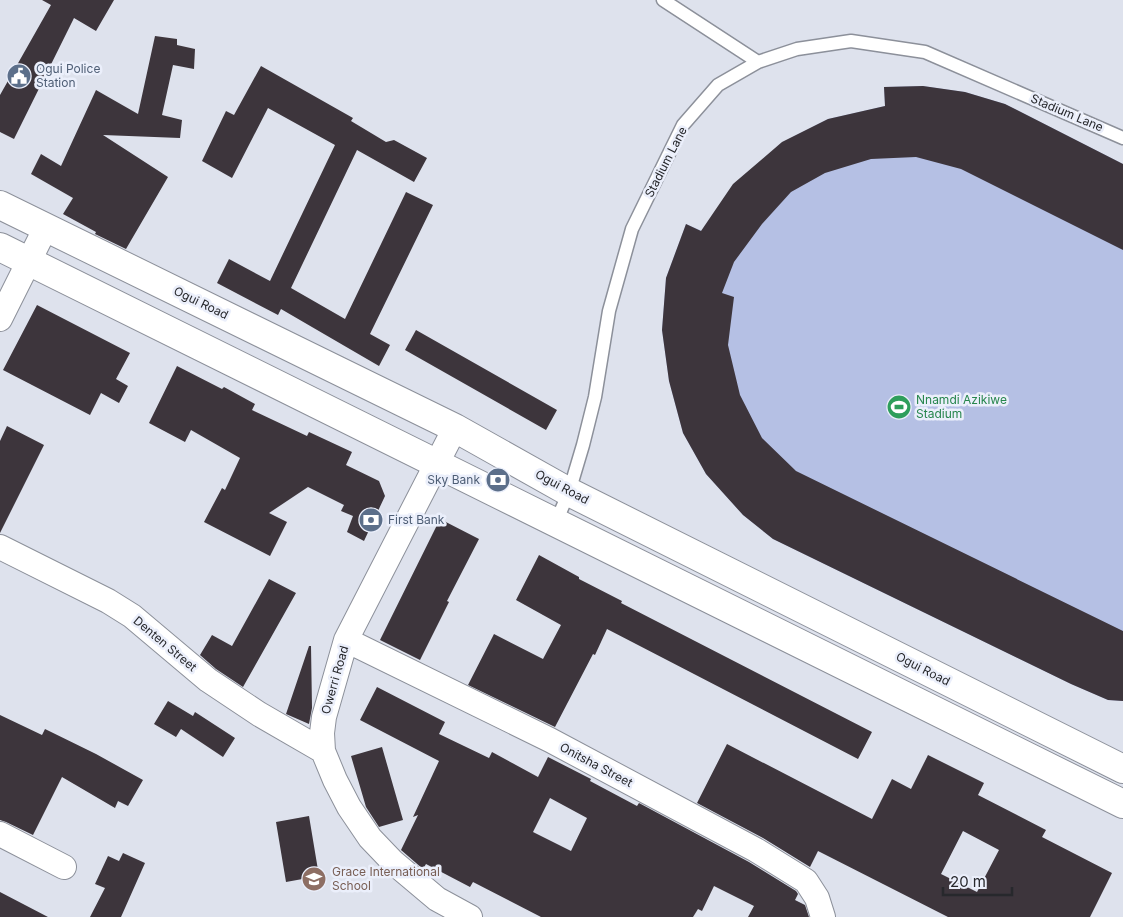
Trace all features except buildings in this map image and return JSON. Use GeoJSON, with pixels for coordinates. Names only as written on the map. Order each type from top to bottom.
{"type":"FeatureCollection","features":[{"type":"Feature","properties":{"kind":"main road","name":"Ogui Road"},"geometry":{"type":"LineString","coordinates":[[0,205],[455,428],[569,492],[1123,769]]}},
{"type":"Feature","properties":{"kind":"main road"},"geometry":{"type":"LineString","coordinates":[[0,247],[1123,804]]}},
{"type":"Feature","properties":{"kind":"street"},"geometry":{"type":"LineString","coordinates":[[0,318],[46,227]]}},
{"type":"Feature","properties":{"kind":"street","name":"Owerri Road"},"geometry":{"type":"LineString","coordinates":[[455,428],[346,640],[324,717],[322,733],[323,751],[335,780],[349,807],[370,838],[432,908],[470,917]]}},
{"type":"Feature","properties":{"kind":"street","name":"Denten Street"},"geometry":{"type":"LineString","coordinates":[[0,547],[108,601],[132,616],[208,680],[259,714],[323,751]]}},
{"type":"Feature","properties":{"kind":"street","name":"Onitsha Street"},"geometry":{"type":"LineString","coordinates":[[346,640],[550,740],[756,850],[806,880],[817,898],[823,917]]}},
{"type":"Feature","properties":{"kind":"street"},"geometry":{"type":"LineString","coordinates":[[0,834],[64,867]]}},
{"type":"Feature","properties":{"kind":"lane"},"geometry":{"type":"LineString","coordinates":[[663,0],[758,62]]}},
{"type":"Feature","properties":{"kind":"lane","name":"Stadium Lane"},"geometry":{"type":"LineString","coordinates":[[556,522],[569,492],[584,445],[595,397],[609,311],[632,229],[684,125],[718,85],[758,62],[797,49],[851,41],[926,52],[1123,138]]}},
{"type":"Feature","properties":{"kind":"shaded area","name":"Nnamdi Azikiwe Stadium"},"geometry":{"type":"Polygon","coordinates":[[[923,86],[965,92],[1005,104],[1123,164],[1123,701],[1108,700],[1071,684],[773,539],[743,515],[706,474],[683,433],[669,381],[662,330],[666,278],[686,224],[702,231],[783,142],[828,119],[885,106],[884,87],[923,86]]]}},
{"type":"Feature","properties":{"kind":"place","name":"Ogui Police Station"},"geometry":{"type":"Point","coordinates":[19,76]}},
{"type":"Feature","properties":{"kind":"place","name":"Nnamdi Azikiwe Stadium"},"geometry":{"type":"Point","coordinates":[899,407]}},
{"type":"Feature","properties":{"kind":"place","name":"Sky Bank"},"geometry":{"type":"Point","coordinates":[498,480]}},
{"type":"Feature","properties":{"kind":"place","name":"First Bank"},"geometry":{"type":"Point","coordinates":[371,520]}},
{"type":"Feature","properties":{"kind":"place","name":"Grace International School"},"geometry":{"type":"Point","coordinates":[314,879]}}]}
